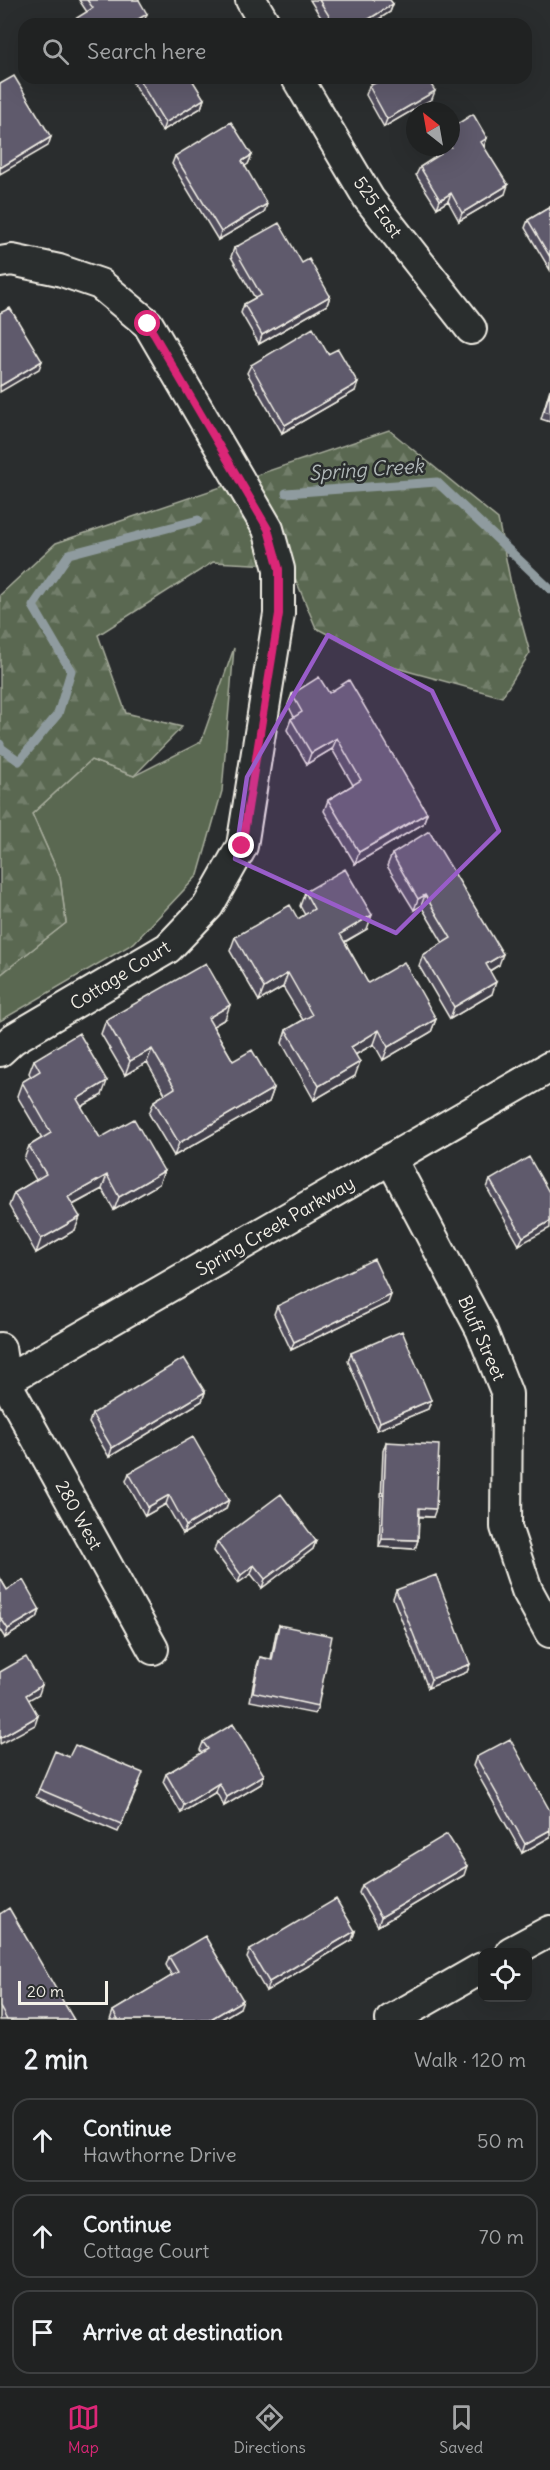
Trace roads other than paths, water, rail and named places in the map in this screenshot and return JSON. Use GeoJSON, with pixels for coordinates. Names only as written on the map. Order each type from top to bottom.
{"type":"FeatureCollection","features":[{"type":"Feature","properties":{"kind":"street"},"geometry":{"type":"LineString","coordinates":[[251,0],[262,18]]}},
{"type":"Feature","properties":{"kind":"street","name":"525 East"},"geometry":{"type":"LineString","coordinates":[[301,84],[369,199],[471,329]]}},
{"type":"Feature","properties":{"kind":"street","name":"Cottage Court"},"geometry":{"type":"LineString","coordinates":[[0,262],[12,260],[58,270],[100,284],[148,324],[268,529],[279,569],[279,614],[242,846],[208,906],[168,948],[13,1039],[0,1052]]}},
{"type":"Feature","properties":{"kind":"street","name":"Spring Creek Parkway"},"geometry":{"type":"LineString","coordinates":[[2,1381],[550,1067]]}},
{"type":"Feature","properties":{"kind":"street","name":"Bluff Street"},"geometry":{"type":"LineString","coordinates":[[391,1159],[481,1329],[507,1394],[506,1527],[527,1590],[550,1632]]}},
{"type":"Feature","properties":{"kind":"street"},"geometry":{"type":"LineString","coordinates":[[0,1348],[2,1381]]}},
{"type":"Feature","properties":{"kind":"street","name":"280 West"},"geometry":{"type":"LineString","coordinates":[[2,1381],[153,1649]]}},
{"type":"Feature","properties":{"kind":"street"},"geometry":{"type":"LineString","coordinates":[[519,1948],[550,1930]]}},
{"type":"Feature","properties":{"kind":"street"},"geometry":{"type":"LineString","coordinates":[[391,2020],[478,1971]]}},
{"type":"Feature","properties":{"kind":"waterway","name":"Spring Creek"},"geometry":{"type":"LineString","coordinates":[[286,493],[437,482],[550,589]]}},
{"type":"Feature","properties":{"kind":"waterway","name":"Spring Creek"},"geometry":{"type":"LineString","coordinates":[[0,744],[1,748],[19,761],[58,714],[71,671],[33,606],[69,554],[198,520]]}}]}
